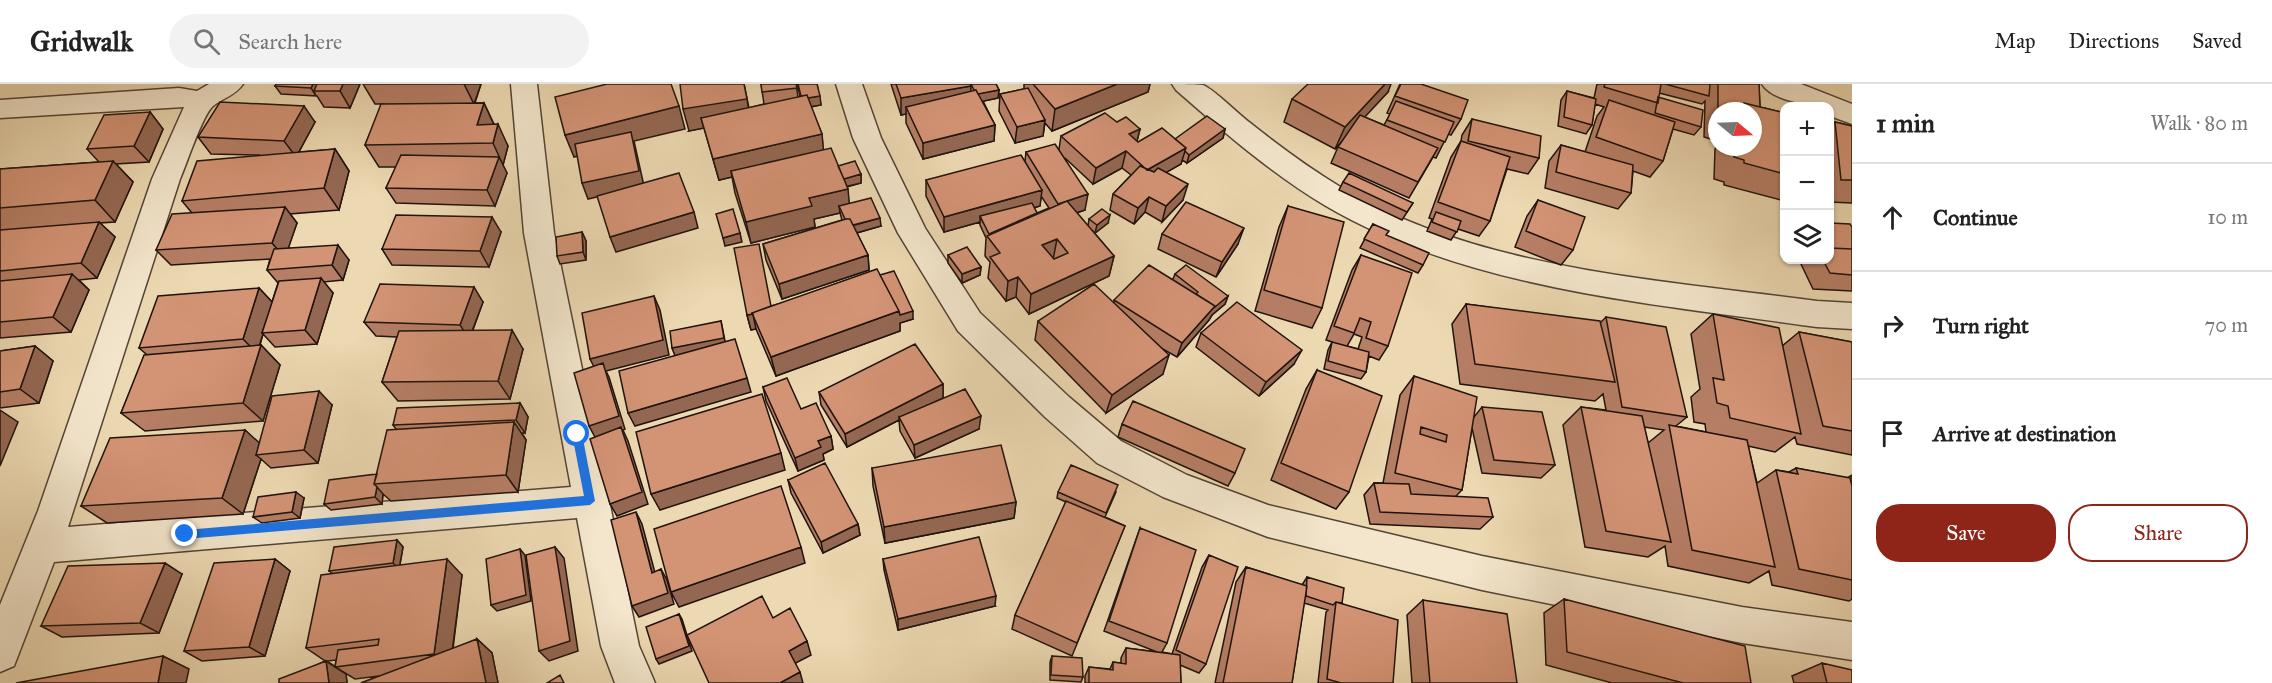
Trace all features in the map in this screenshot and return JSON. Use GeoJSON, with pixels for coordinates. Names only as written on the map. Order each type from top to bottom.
{"type":"FeatureCollection","features":[{"type":"Feature","properties":{"kind":"street"},"geometry":{"type":"LineString","coordinates":[[0,653],[56,511],[166,180],[185,132],[201,101],[230,84]]}},
{"type":"Feature","properties":{"kind":"street"},"geometry":{"type":"LineString","coordinates":[[524,84],[539,232],[620,646],[635,683]]}},
{"type":"Feature","properties":{"kind":"street"},"geometry":{"type":"LineString","coordinates":[[849,84],[867,138],[913,233],[969,322],[1057,407],[1108,452],[1175,486],[1268,521],[1482,573],[1742,625],[1852,641]]}},
{"type":"Feature","properties":{"kind":"street"},"geometry":{"type":"LineString","coordinates":[[1185,84],[1293,171],[1361,212],[1442,244],[1501,263],[1559,276],[1817,314],[1852,316]]}},
{"type":"Feature","properties":{"kind":"street"},"geometry":{"type":"LineString","coordinates":[[1775,84],[1852,114]]}},
{"type":"Feature","properties":{"kind":"street"},"geometry":{"type":"LineString","coordinates":[[0,109],[179,96],[201,101]]}},
{"type":"Feature","properties":{"kind":"street"},"geometry":{"type":"LineString","coordinates":[[42,546],[590,501]]}},
{"type":"Feature","properties":{"kind":"building"},"geometry":{"type":"Polygon","coordinates":[[[276,84],[313,84],[311,88],[275,86],[276,84]]]}},
{"type":"Feature","properties":{"kind":"building"},"geometry":{"type":"Polygon","coordinates":[[[317,84],[343,84],[340,91],[314,91],[317,84]]]}},
{"type":"Feature","properties":{"kind":"building"},"geometry":{"type":"Polygon","coordinates":[[[607,84],[671,84],[679,106],[565,135],[555,97],[607,84]]]}},
{"type":"Feature","properties":{"kind":"building"},"geometry":{"type":"Polygon","coordinates":[[[680,84],[744,84],[747,99],[683,109],[680,84]]]}},
{"type":"Feature","properties":{"kind":"building"},"geometry":{"type":"Polygon","coordinates":[[[761,84],[796,84],[797,88],[762,92],[761,84]]]}},
{"type":"Feature","properties":{"kind":"building"},"geometry":{"type":"Polygon","coordinates":[[[798,84],[817,84],[820,96],[808,98],[807,95],[801,96],[798,84]]]}},
{"type":"Feature","properties":{"kind":"building"},"geometry":{"type":"Polygon","coordinates":[[[896,84],[970,84],[971,86],[901,98],[896,84]]]}},
{"type":"Feature","properties":{"kind":"building"},"geometry":{"type":"Polygon","coordinates":[[[971,84],[996,84],[999,90],[978,94],[971,84]]]}},
{"type":"Feature","properties":{"kind":"building"},"geometry":{"type":"Polygon","coordinates":[[[1033,84],[1117,84],[1055,109],[1033,84]]]}},
{"type":"Feature","properties":{"kind":"building"},"geometry":{"type":"Polygon","coordinates":[[[1308,84],[1385,84],[1345,127],[1292,99],[1308,84]]]}},
{"type":"Feature","properties":{"kind":"building"},"geometry":{"type":"Polygon","coordinates":[[[1401,84],[1421,84],[1468,100],[1461,119],[1395,96],[1401,84]]]}},
{"type":"Feature","properties":{"kind":"building"},"geometry":{"type":"Polygon","coordinates":[[[1605,84],[1661,84],[1658,103],[1604,87],[1605,84]]]}},
{"type":"Feature","properties":{"kind":"building"},"geometry":{"type":"Polygon","coordinates":[[[1665,84],[1710,84],[1709,96],[1665,84]]]}},
{"type":"Feature","properties":{"kind":"building"},"geometry":{"type":"Polygon","coordinates":[[[1718,84],[1759,84],[1760,102],[1718,102],[1718,84]]]}},
{"type":"Feature","properties":{"kind":"building"},"geometry":{"type":"Polygon","coordinates":[[[1028,88],[1045,120],[1017,127],[1000,94],[1028,88]]]}},
{"type":"Feature","properties":{"kind":"building"},"geometry":{"type":"Polygon","coordinates":[[[976,90],[995,125],[923,143],[906,107],[976,90]]]}},
{"type":"Feature","properties":{"kind":"building"},"geometry":{"type":"Polygon","coordinates":[[[1567,91],[1596,99],[1592,125],[1564,117],[1567,91]]]}},
{"type":"Feature","properties":{"kind":"building"},"geometry":{"type":"Polygon","coordinates":[[[807,95],[822,134],[713,159],[701,118],[807,95]]]}},
{"type":"Feature","properties":{"kind":"building"},"geometry":{"type":"Polygon","coordinates":[[[1658,97],[1703,110],[1701,127],[1655,113],[1658,97]]]}},
{"type":"Feature","properties":{"kind":"building"},"geometry":{"type":"Polygon","coordinates":[[[1609,100],[1675,122],[1663,161],[1596,137],[1609,100]]]}},
{"type":"Feature","properties":{"kind":"building"},"geometry":{"type":"Polygon","coordinates":[[[1396,101],[1454,122],[1445,142],[1387,120],[1396,101]]]}},
{"type":"Feature","properties":{"kind":"building"},"geometry":{"type":"Polygon","coordinates":[[[220,102],[304,106],[284,141],[198,137],[220,102]]]}},
{"type":"Feature","properties":{"kind":"building"},"geometry":{"type":"Polygon","coordinates":[[[484,103],[477,125],[498,124],[493,143],[365,145],[381,104],[484,103]]]}},
{"type":"Feature","properties":{"kind":"building"},"geometry":{"type":"Polygon","coordinates":[[[1762,107],[1780,112],[1780,173],[1744,163],[1744,160],[1734,157],[1762,156],[1762,107]]]}},
{"type":"Feature","properties":{"kind":"building"},"geometry":{"type":"Polygon","coordinates":[[[150,112],[134,146],[87,149],[104,115],[150,112]]]}},
{"type":"Feature","properties":{"kind":"building"},"geometry":{"type":"Polygon","coordinates":[[[1105,113],[1117,122],[1126,117],[1140,129],[1129,134],[1138,142],[1162,128],[1186,148],[1147,170],[1126,151],[1096,168],[1061,136],[1105,113]]]}},
{"type":"Feature","properties":{"kind":"building"},"geometry":{"type":"Polygon","coordinates":[[[1360,115],[1438,148],[1418,182],[1338,147],[1360,115]]]}},
{"type":"Feature","properties":{"kind":"building"},"geometry":{"type":"Polygon","coordinates":[[[1207,116],[1225,129],[1189,155],[1185,151],[1186,148],[1175,139],[1207,116]]]}},
{"type":"Feature","properties":{"kind":"building"},"geometry":{"type":"Polygon","coordinates":[[[1472,119],[1541,136],[1539,158],[1468,141],[1472,119]]]}},
{"type":"Feature","properties":{"kind":"building"},"geometry":{"type":"Polygon","coordinates":[[[1835,122],[1852,126],[1852,180],[1841,180],[1835,122]]]}},
{"type":"Feature","properties":{"kind":"building"},"geometry":{"type":"Polygon","coordinates":[[[631,132],[639,171],[582,183],[575,144],[631,132]]]}},
{"type":"Feature","properties":{"kind":"building"},"geometry":{"type":"Polygon","coordinates":[[[1461,141],[1510,157],[1490,221],[1438,202],[1461,141]]]}},
{"type":"Feature","properties":{"kind":"building"},"geometry":{"type":"Polygon","coordinates":[[[1055,144],[1088,194],[1058,204],[1026,152],[1055,144]]]}},
{"type":"Feature","properties":{"kind":"building"},"geometry":{"type":"Polygon","coordinates":[[[1561,145],[1633,165],[1631,193],[1556,172],[1561,145]]]}},
{"type":"Feature","properties":{"kind":"building"},"geometry":{"type":"Polygon","coordinates":[[[831,148],[848,189],[809,198],[812,206],[746,222],[731,171],[831,148]]]}},
{"type":"Feature","properties":{"kind":"building"},"geometry":{"type":"Polygon","coordinates":[[[335,149],[324,188],[182,201],[197,161],[335,149]]]}},
{"type":"Feature","properties":{"kind":"building"},"geometry":{"type":"Polygon","coordinates":[[[401,155],[499,157],[487,190],[386,188],[401,155]]]}},
{"type":"Feature","properties":{"kind":"building"},"geometry":{"type":"Polygon","coordinates":[[[1021,155],[1042,190],[944,217],[926,180],[1021,155]]]}},
{"type":"Feature","properties":{"kind":"building"},"geometry":{"type":"Polygon","coordinates":[[[113,161],[95,200],[0,208],[0,169],[113,161]]]}},
{"type":"Feature","properties":{"kind":"building"},"geometry":{"type":"Polygon","coordinates":[[[855,161],[861,174],[844,179],[838,166],[855,161]]]}},
{"type":"Feature","properties":{"kind":"building"},"geometry":{"type":"Polygon","coordinates":[[[1140,166],[1154,172],[1158,168],[1188,184],[1166,206],[1149,197],[1138,208],[1113,194],[1140,166]]]}},
{"type":"Feature","properties":{"kind":"building"},"geometry":{"type":"Polygon","coordinates":[[[679,173],[694,212],[610,237],[597,196],[679,173]]]}},
{"type":"Feature","properties":{"kind":"building"},"geometry":{"type":"Polygon","coordinates":[[[1349,173],[1413,203],[1407,212],[1343,182],[1349,173]]]}},
{"type":"Feature","properties":{"kind":"building"},"geometry":{"type":"Polygon","coordinates":[[[871,198],[880,218],[853,225],[850,219],[845,219],[839,206],[871,198]]]}},
{"type":"Feature","properties":{"kind":"building"},"geometry":{"type":"Polygon","coordinates":[[[1538,200],[1585,217],[1573,250],[1526,231],[1538,200]]]}},
{"type":"Feature","properties":{"kind":"building"},"geometry":{"type":"Polygon","coordinates":[[[1067,201],[1114,256],[1031,294],[1018,277],[1008,281],[990,257],[1000,253],[987,236],[1067,201]],[[1057,239],[1042,245],[1054,259],[1068,253],[1057,239]]]}},
{"type":"Feature","properties":{"kind":"building"},"geometry":{"type":"Polygon","coordinates":[[[1186,202],[1244,228],[1222,262],[1162,234],[1186,202]]]}},
{"type":"Feature","properties":{"kind":"building"},"geometry":{"type":"Polygon","coordinates":[[[1032,203],[1037,213],[989,234],[980,216],[1032,203]]]}},
{"type":"Feature","properties":{"kind":"building"},"geometry":{"type":"Polygon","coordinates":[[[1288,206],[1344,222],[1322,308],[1264,290],[1288,206]]]}},
{"type":"Feature","properties":{"kind":"building"},"geometry":{"type":"Polygon","coordinates":[[[285,207],[272,243],[156,250],[172,214],[285,207]]]}},
{"type":"Feature","properties":{"kind":"building"},"geometry":{"type":"Polygon","coordinates":[[[733,209],[740,233],[723,238],[716,214],[733,209]]]}},
{"type":"Feature","properties":{"kind":"building"},"geometry":{"type":"Polygon","coordinates":[[[1102,209],[1110,215],[1097,225],[1089,219],[1102,209]]]}},
{"type":"Feature","properties":{"kind":"building"},"geometry":{"type":"Polygon","coordinates":[[[1436,212],[1461,221],[1457,232],[1432,222],[1436,212]]]}},
{"type":"Feature","properties":{"kind":"building"},"geometry":{"type":"Polygon","coordinates":[[[396,215],[492,217],[480,251],[382,249],[396,215]]]}},
{"type":"Feature","properties":{"kind":"building"},"geometry":{"type":"Polygon","coordinates":[[[850,219],[868,255],[779,284],[763,244],[850,219]]]}},
{"type":"Feature","properties":{"kind":"building"},"geometry":{"type":"Polygon","coordinates":[[[99,222],[81,263],[0,271],[0,230],[99,222]]]}},
{"type":"Feature","properties":{"kind":"building"},"geometry":{"type":"Polygon","coordinates":[[[1834,223],[1850,224],[1852,249],[1834,248],[1834,223]]]}},
{"type":"Feature","properties":{"kind":"building"},"geometry":{"type":"Polygon","coordinates":[[[1373,224],[1389,231],[1386,235],[1429,253],[1423,265],[1364,239],[1373,224]]]}},
{"type":"Feature","properties":{"kind":"building"},"geometry":{"type":"Polygon","coordinates":[[[582,232],[583,252],[557,256],[556,237],[582,232]]]}},
{"type":"Feature","properties":{"kind":"building"},"geometry":{"type":"Polygon","coordinates":[[[759,244],[771,306],[747,315],[734,248],[759,244]]]}},
{"type":"Feature","properties":{"kind":"building"},"geometry":{"type":"Polygon","coordinates":[[[338,245],[332,265],[267,270],[274,249],[338,245]]]}},
{"type":"Feature","properties":{"kind":"building"},"geometry":{"type":"Polygon","coordinates":[[[967,247],[981,267],[962,274],[948,255],[967,247]]]}},
{"type":"Feature","properties":{"kind":"building"},"geometry":{"type":"Polygon","coordinates":[[[1834,248],[1852,249],[1852,275],[1830,273],[1825,264],[1834,264],[1834,248]]]}},
{"type":"Feature","properties":{"kind":"building"},"geometry":{"type":"Polygon","coordinates":[[[1361,255],[1412,273],[1388,346],[1366,338],[1371,322],[1360,318],[1354,333],[1334,326],[1361,255]]]}},
{"type":"Feature","properties":{"kind":"building"},"geometry":{"type":"Polygon","coordinates":[[[1149,265],[1215,306],[1182,343],[1114,300],[1149,265]]]}},
{"type":"Feature","properties":{"kind":"building"},"geometry":{"type":"Polygon","coordinates":[[[1186,265],[1228,296],[1215,307],[1196,294],[1198,292],[1175,274],[1186,265]]]}},
{"type":"Feature","properties":{"kind":"building"},"geometry":{"type":"Polygon","coordinates":[[[877,269],[899,311],[771,357],[752,313],[877,269]]]}},
{"type":"Feature","properties":{"kind":"building"},"geometry":{"type":"Polygon","coordinates":[[[894,271],[913,311],[900,315],[880,275],[894,271]]]}},
{"type":"Feature","properties":{"kind":"building"},"geometry":{"type":"Polygon","coordinates":[[[72,274],[53,317],[0,322],[0,281],[72,274]]]}},
{"type":"Feature","properties":{"kind":"building"},"geometry":{"type":"Polygon","coordinates":[[[321,278],[305,330],[262,333],[279,281],[321,278]]]}},
{"type":"Feature","properties":{"kind":"building"},"geometry":{"type":"Polygon","coordinates":[[[380,284],[474,287],[460,325],[364,322],[380,284]]]}},
{"type":"Feature","properties":{"kind":"building"},"geometry":{"type":"Polygon","coordinates":[[[1094,284],[1169,355],[1112,395],[1038,321],[1094,284]]]}},
{"type":"Feature","properties":{"kind":"building"},"geometry":{"type":"Polygon","coordinates":[[[259,288],[243,339],[139,348],[158,296],[259,288]]]}},
{"type":"Feature","properties":{"kind":"building"},"geometry":{"type":"Polygon","coordinates":[[[654,296],[663,340],[590,359],[582,313],[654,296]]]}},
{"type":"Feature","properties":{"kind":"building"},"geometry":{"type":"Polygon","coordinates":[[[1237,302],[1302,350],[1266,382],[1201,333],[1237,302]]]}},
{"type":"Feature","properties":{"kind":"building"},"geometry":{"type":"Polygon","coordinates":[[[1466,304],[1600,321],[1615,382],[1475,364],[1466,304]]]}},
{"type":"Feature","properties":{"kind":"building"},"geometry":{"type":"Polygon","coordinates":[[[1713,314],[1779,328],[1801,434],[1730,418],[1728,406],[1717,403],[1713,378],[1724,380],[1713,314]]]}},
{"type":"Feature","properties":{"kind":"building"},"geometry":{"type":"Polygon","coordinates":[[[1606,317],[1666,327],[1687,417],[1622,407],[1606,317]]]}},
{"type":"Feature","properties":{"kind":"building"},"geometry":{"type":"Polygon","coordinates":[[[721,321],[724,338],[672,348],[670,331],[721,321]]]}},
{"type":"Feature","properties":{"kind":"building"},"geometry":{"type":"Polygon","coordinates":[[[512,330],[498,381],[382,382],[399,331],[512,330]]]}},
{"type":"Feature","properties":{"kind":"building"},"geometry":{"type":"Polygon","coordinates":[[[1799,332],[1852,342],[1852,431],[1823,426],[1799,332]]]}},
{"type":"Feature","properties":{"kind":"building"},"geometry":{"type":"Polygon","coordinates":[[[735,339],[747,378],[628,413],[619,371],[735,339]]]}},
{"type":"Feature","properties":{"kind":"building"},"geometry":{"type":"Polygon","coordinates":[[[1332,342],[1369,352],[1366,372],[1328,361],[1332,342]]]}},
{"type":"Feature","properties":{"kind":"building"},"geometry":{"type":"Polygon","coordinates":[[[915,344],[943,384],[845,434],[819,392],[915,344]]]}},
{"type":"Feature","properties":{"kind":"building"},"geometry":{"type":"Polygon","coordinates":[[[261,345],[243,403],[121,413],[144,355],[261,345]]]}},
{"type":"Feature","properties":{"kind":"building"},"geometry":{"type":"Polygon","coordinates":[[[35,346],[20,389],[0,392],[0,351],[35,346]]]}},
{"type":"Feature","properties":{"kind":"building"},"geometry":{"type":"Polygon","coordinates":[[[603,363],[619,416],[589,426],[574,373],[603,363]]]}},
{"type":"Feature","properties":{"kind":"building"},"geometry":{"type":"Polygon","coordinates":[[[1317,370],[1382,396],[1349,492],[1281,463],[1317,370]]]}},
{"type":"Feature","properties":{"kind":"building"},"geometry":{"type":"Polygon","coordinates":[[[1414,376],[1477,397],[1462,490],[1395,473],[1414,376]],[[1421,427],[1420,434],[1446,442],[1447,435],[1421,427]]]}},
{"type":"Feature","properties":{"kind":"building"},"geometry":{"type":"Polygon","coordinates":[[[787,378],[801,409],[816,403],[831,436],[818,441],[821,447],[795,458],[763,387],[787,378]]]}},
{"type":"Feature","properties":{"kind":"building"},"geometry":{"type":"Polygon","coordinates":[[[965,389],[981,416],[914,445],[899,417],[965,389]]]}},
{"type":"Feature","properties":{"kind":"building"},"geometry":{"type":"Polygon","coordinates":[[[319,391],[304,450],[256,455],[272,396],[319,391]]]}},
{"type":"Feature","properties":{"kind":"building"},"geometry":{"type":"Polygon","coordinates":[[[762,394],[781,453],[651,494],[636,432],[762,394]]]}},
{"type":"Feature","properties":{"kind":"building"},"geometry":{"type":"Polygon","coordinates":[[[1133,401],[1245,449],[1235,473],[1122,424],[1133,401]]]}},
{"type":"Feature","properties":{"kind":"building"},"geometry":{"type":"Polygon","coordinates":[[[520,403],[516,420],[393,425],[397,408],[520,403]]]}},
{"type":"Feature","properties":{"kind":"building"},"geometry":{"type":"Polygon","coordinates":[[[1482,407],[1542,412],[1555,465],[1494,460],[1482,407]]]}},
{"type":"Feature","properties":{"kind":"building"},"geometry":{"type":"Polygon","coordinates":[[[1581,407],[1642,416],[1671,542],[1606,531],[1581,407]]]}},
{"type":"Feature","properties":{"kind":"building"},"geometry":{"type":"Polygon","coordinates":[[[514,422],[506,475],[374,484],[387,430],[514,422]]]}},
{"type":"Feature","properties":{"kind":"building"},"geometry":{"type":"Polygon","coordinates":[[[1669,425],[1747,440],[1775,567],[1692,550],[1669,425]]]}},
{"type":"Feature","properties":{"kind":"building"},"geometry":{"type":"Polygon","coordinates":[[[621,427],[642,492],[610,504],[590,439],[621,427]]]}},
{"type":"Feature","properties":{"kind":"building"},"geometry":{"type":"Polygon","coordinates":[[[245,430],[222,498],[81,506],[110,438],[245,430]]]}},
{"type":"Feature","properties":{"kind":"building"},"geometry":{"type":"Polygon","coordinates":[[[1001,445],[1016,502],[884,527],[872,468],[1001,445]]]}},
{"type":"Feature","properties":{"kind":"building"},"geometry":{"type":"Polygon","coordinates":[[[825,463],[858,524],[821,542],[788,480],[825,463]]]}},
{"type":"Feature","properties":{"kind":"building"},"geometry":{"type":"Polygon","coordinates":[[[1071,465],[1118,485],[1106,513],[1058,492],[1071,465]]]}},
{"type":"Feature","properties":{"kind":"building"},"geometry":{"type":"Polygon","coordinates":[[[1796,468],[1850,478],[1852,486],[1852,580],[1799,569],[1776,470],[1798,474],[1796,468]]]}},
{"type":"Feature","properties":{"kind":"building"},"geometry":{"type":"Polygon","coordinates":[[[377,474],[374,484],[377,487],[375,497],[324,504],[329,480],[377,474]]]}},
{"type":"Feature","properties":{"kind":"building"},"geometry":{"type":"Polygon","coordinates":[[[1374,483],[1409,484],[1411,494],[1488,498],[1493,517],[1380,512],[1374,483]]]}},
{"type":"Feature","properties":{"kind":"building"},"geometry":{"type":"Polygon","coordinates":[[[781,486],[801,547],[671,592],[654,529],[781,486]]]}},
{"type":"Feature","properties":{"kind":"building"},"geometry":{"type":"Polygon","coordinates":[[[296,492],[292,512],[253,517],[258,497],[296,492]]]}},
{"type":"Feature","properties":{"kind":"building"},"geometry":{"type":"Polygon","coordinates":[[[1066,501],[1125,526],[1077,643],[1015,615],[1066,501]]]}},
{"type":"Feature","properties":{"kind":"building"},"geometry":{"type":"Polygon","coordinates":[[[636,512],[652,573],[661,569],[668,593],[632,606],[611,520],[636,512]]]}},
{"type":"Feature","properties":{"kind":"building"},"geometry":{"type":"Polygon","coordinates":[[[1140,528],[1196,550],[1167,643],[1109,621],[1140,528]]]}},
{"type":"Feature","properties":{"kind":"building"},"geometry":{"type":"Polygon","coordinates":[[[979,537],[996,596],[898,619],[883,559],[979,537]]]}},
{"type":"Feature","properties":{"kind":"building"},"geometry":{"type":"Polygon","coordinates":[[[397,540],[393,563],[329,571],[334,547],[397,540]]]}},
{"type":"Feature","properties":{"kind":"building"},"geometry":{"type":"Polygon","coordinates":[[[555,547],[570,641],[539,651],[526,555],[555,547]]]}},
{"type":"Feature","properties":{"kind":"building"},"geometry":{"type":"Polygon","coordinates":[[[520,549],[526,595],[491,605],[486,559],[520,549]]]}},
{"type":"Feature","properties":{"kind":"building"},"geometry":{"type":"Polygon","coordinates":[[[1209,555],[1238,567],[1206,664],[1176,650],[1209,555]]]}},
{"type":"Feature","properties":{"kind":"building"},"geometry":{"type":"Polygon","coordinates":[[[275,559],[249,647],[184,651],[214,563],[275,559]]]}},
{"type":"Feature","properties":{"kind":"building"},"geometry":{"type":"Polygon","coordinates":[[[447,559],[434,654],[335,667],[338,650],[378,645],[379,639],[306,648],[321,575],[447,559]]]}},
{"type":"Feature","properties":{"kind":"building"},"geometry":{"type":"Polygon","coordinates":[[[165,563],[140,623],[41,626],[68,566],[165,563]]]}},
{"type":"Feature","properties":{"kind":"building"},"geometry":{"type":"Polygon","coordinates":[[[1246,567],[1307,586],[1292,683],[1223,683],[1246,567]]]}},
{"type":"Feature","properties":{"kind":"building"},"geometry":{"type":"Polygon","coordinates":[[[1307,577],[1344,588],[1342,603],[1336,602],[1333,605],[1306,596],[1307,577]]]}},
{"type":"Feature","properties":{"kind":"building"},"geometry":{"type":"Polygon","coordinates":[[[762,596],[773,618],[790,608],[807,641],[789,651],[800,672],[780,683],[709,683],[687,635],[762,596]]]}},
{"type":"Feature","properties":{"kind":"building"},"geometry":{"type":"Polygon","coordinates":[[[1564,599],[1745,646],[1751,683],[1683,683],[1567,652],[1564,599]]]}},
{"type":"Feature","properties":{"kind":"building"},"geometry":{"type":"Polygon","coordinates":[[[1423,600],[1507,614],[1517,683],[1430,683],[1423,600]]]}},
{"type":"Feature","properties":{"kind":"building"},"geometry":{"type":"Polygon","coordinates":[[[1336,602],[1398,620],[1393,683],[1341,683],[1327,679],[1336,602]]]}},
{"type":"Feature","properties":{"kind":"building"},"geometry":{"type":"Polygon","coordinates":[[[679,614],[689,646],[656,659],[646,627],[679,614]]]}},
{"type":"Feature","properties":{"kind":"building"},"geometry":{"type":"Polygon","coordinates":[[[477,639],[486,683],[361,683],[477,639]]]}},
{"type":"Feature","properties":{"kind":"building"},"geometry":{"type":"Polygon","coordinates":[[[1126,648],[1180,655],[1181,683],[1089,683],[1089,667],[1113,670],[1113,662],[1126,664],[1126,648]]]}},
{"type":"Feature","properties":{"kind":"building"},"geometry":{"type":"Polygon","coordinates":[[[163,656],[158,683],[16,683],[163,656]]]}},
{"type":"Feature","properties":{"kind":"building"},"geometry":{"type":"Polygon","coordinates":[[[1052,656],[1082,658],[1083,677],[1051,675],[1052,656]]]}},
{"type":"Feature","properties":{"kind":"building"},"geometry":{"type":"Polygon","coordinates":[[[326,661],[329,683],[279,683],[279,679],[326,661]]]}},
{"type":"Feature","properties":{"kind":"building"},"geometry":{"type":"Polygon","coordinates":[[[1822,663],[1852,670],[1852,683],[1827,683],[1822,663]]]}},
{"type":"Feature","properties":{"kind":"building"},"geometry":{"type":"Polygon","coordinates":[[[560,675],[564,683],[547,683],[560,675]]]}},
{"type":"Feature","properties":{"kind":"route"},"geometry":{"type":"LineString","coordinates":[[185,534],[590,501],[577,434]]}}]}
